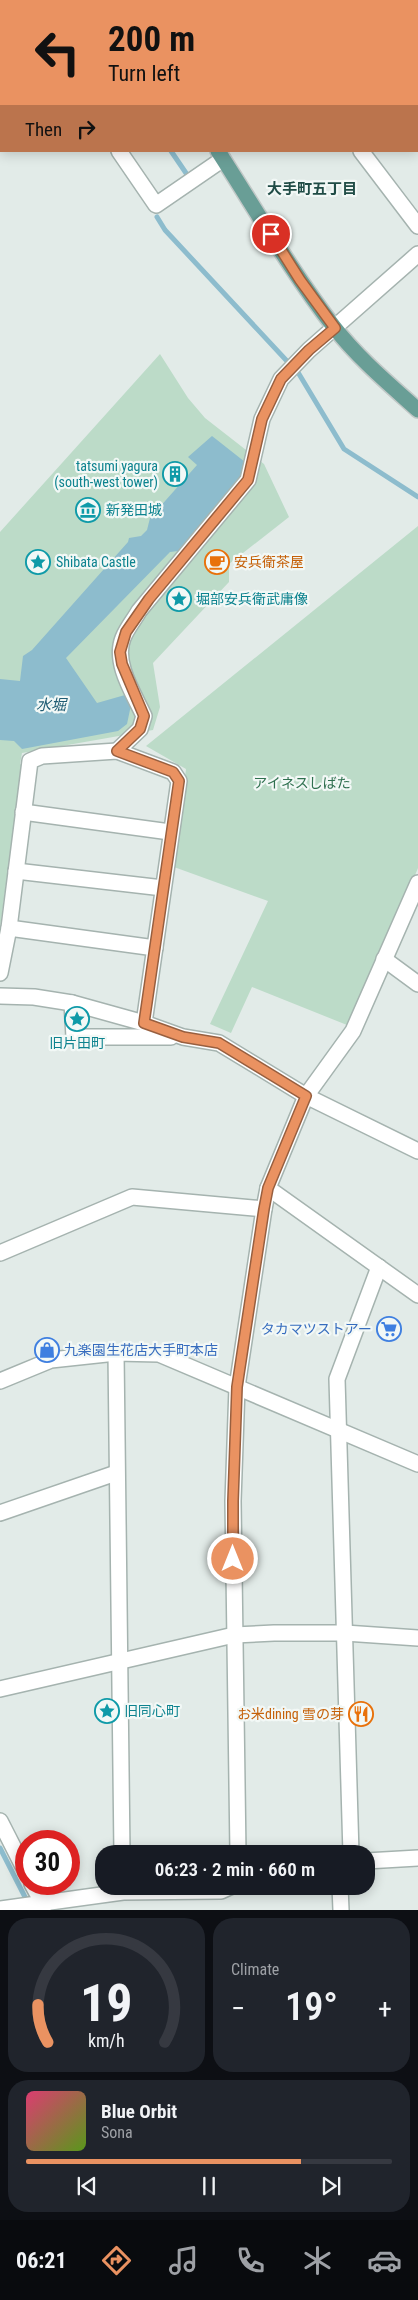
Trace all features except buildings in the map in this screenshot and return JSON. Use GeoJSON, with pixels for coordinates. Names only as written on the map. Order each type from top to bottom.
{"type":"FeatureCollection","features":[{"type":"Feature","properties":{"kind":"main road"},"geometry":{"type":"LineString","coordinates":[[221,155],[300,280],[335,328],[384,380],[418,410]]}},
{"type":"Feature","properties":{"kind":"street"},"geometry":{"type":"LineString","coordinates":[[120,152],[156,205],[221,155]]}},
{"type":"Feature","properties":{"kind":"street"},"geometry":{"type":"LineString","coordinates":[[362,152],[418,226]]}},
{"type":"Feature","properties":{"kind":"street"},"geometry":{"type":"LineString","coordinates":[[117,751],[140,729],[144,716],[122,664],[120,652],[126,632],[161,584],[248,480],[262,419],[281,379],[309,350],[418,254]]}},
{"type":"Feature","properties":{"kind":"street"},"geometry":{"type":"LineString","coordinates":[[0,973],[9,928],[30,761],[42,756],[117,751],[173,772],[179,781],[170,832],[144,1023]]}},
{"type":"Feature","properties":{"kind":"street"},"geometry":{"type":"LineString","coordinates":[[23,812],[170,832]]}},
{"type":"Feature","properties":{"kind":"street"},"geometry":{"type":"LineString","coordinates":[[16,870],[163,888]]}},
{"type":"Feature","properties":{"kind":"street"},"geometry":{"type":"LineString","coordinates":[[238,1845],[233,1501],[237,1387],[264,1209],[268,1188],[306,1096],[353,1031],[418,883]]}},
{"type":"Feature","properties":{"kind":"street"},"geometry":{"type":"LineString","coordinates":[[9,928],[155,948]]}},
{"type":"Feature","properties":{"kind":"street"},"geometry":{"type":"LineString","coordinates":[[384,959],[418,984]]}},
{"type":"Feature","properties":{"kind":"street"},"geometry":{"type":"LineString","coordinates":[[0,996],[34,997],[72,1003],[144,1023],[183,1037]]}},
{"type":"Feature","properties":{"kind":"street"},"geometry":{"type":"LineString","coordinates":[[72,1003],[74,1037],[183,1037],[219,1043],[306,1096],[418,1151]]}},
{"type":"Feature","properties":{"kind":"street"},"geometry":{"type":"LineString","coordinates":[[268,1188],[418,1295]]}},
{"type":"Feature","properties":{"kind":"street"},"geometry":{"type":"LineString","coordinates":[[0,1253],[132,1197],[264,1209]]}},
{"type":"Feature","properties":{"kind":"street"},"geometry":{"type":"LineString","coordinates":[[351,1845],[337,1379],[379,1267]]}},
{"type":"Feature","properties":{"kind":"street"},"geometry":{"type":"LineString","coordinates":[[116,1353],[122,1845]]}},
{"type":"Feature","properties":{"kind":"street"},"geometry":{"type":"LineString","coordinates":[[0,1381],[51,1360],[116,1353],[159,1354],[418,1464]]}},
{"type":"Feature","properties":{"kind":"street"},"geometry":{"type":"LineString","coordinates":[[0,1514],[116,1473]]}},
{"type":"Feature","properties":{"kind":"street"},"geometry":{"type":"LineString","coordinates":[[0,1690],[119,1660],[234,1635],[274,1632],[345,1633],[418,1638]]}},
{"type":"Feature","properties":{"kind":"street"},"geometry":{"type":"LineString","coordinates":[[0,1820],[15,1850]]}},
{"type":"Feature","properties":{"kind":"street"},"geometry":{"type":"LineString","coordinates":[[375,1860],[418,1858]]}},
{"type":"Feature","properties":{"kind":"street"},"geometry":{"type":"LineString","coordinates":[[37,1895],[43,1907]]}},
{"type":"Feature","properties":{"kind":"street"},"geometry":{"type":"LineString","coordinates":[[0,1909],[43,1907],[96,1895]]}},
{"type":"Feature","properties":{"kind":"street"},"geometry":{"type":"LineString","coordinates":[[340,1895],[341,1910]]}},
{"type":"Feature","properties":{"kind":"green space"},"geometry":{"type":"Polygon","coordinates":[[[160,354],[188,398],[205,418],[264,464],[289,517],[229,564],[229,582],[153,663],[160,707],[153,730],[22,753],[0,928],[0,532],[160,354]]]}},
{"type":"Feature","properties":{"kind":"green space","name":"アイネスしばた"},"geometry":{"type":"Polygon","coordinates":[[[418,526],[418,868],[352,1027],[252,987],[231,1033],[210,1024],[268,901],[174,867],[186,769],[146,746],[418,526]]]}},
{"type":"Feature","properties":{"kind":"water","name":"水堀"},"geometry":{"type":"Polygon","coordinates":[[[212,436],[245,462],[240,478],[178,551],[170,552],[66,658],[97,703],[125,695],[131,705],[127,724],[118,731],[22,749],[14,741],[0,740],[0,679],[20,681],[23,656],[32,650],[128,542],[129,538],[141,536],[147,530],[150,518],[197,465],[188,457],[212,436]]]}},
{"type":"Feature","properties":{"kind":"waterway"},"geometry":{"type":"LineString","coordinates":[[172,152],[188,176]]}},
{"type":"Feature","properties":{"kind":"waterway"},"geometry":{"type":"LineString","coordinates":[[157,217],[165,230],[299,374],[344,449],[418,497]]}},
{"type":"Feature","properties":{"kind":"waterway"},"geometry":{"type":"LineString","coordinates":[[0,1848],[27,1901],[25,1904]]}},
{"type":"Feature","properties":{"kind":"place","name":"tatsumi yagura (south-west tower)"},"geometry":{"type":"Point","coordinates":[175,474]}},
{"type":"Feature","properties":{"kind":"place","name":"新発田城"},"geometry":{"type":"Point","coordinates":[88,510]}},
{"type":"Feature","properties":{"kind":"place","name":"Shibata Castle"},"geometry":{"type":"Point","coordinates":[38,562]}},
{"type":"Feature","properties":{"kind":"place","name":"安兵衛茶屋"},"geometry":{"type":"Point","coordinates":[217,562]}},
{"type":"Feature","properties":{"kind":"place","name":"堀部安兵衛武庸像"},"geometry":{"type":"Point","coordinates":[179,599]}},
{"type":"Feature","properties":{"kind":"place","name":"旧片田町"},"geometry":{"type":"Point","coordinates":[77,1019]}},
{"type":"Feature","properties":{"kind":"place","name":"タカマツストアー"},"geometry":{"type":"Point","coordinates":[389,1329]}},
{"type":"Feature","properties":{"kind":"place","name":"九楽園生花店大手町本店"},"geometry":{"type":"Point","coordinates":[47,1350]}},
{"type":"Feature","properties":{"kind":"place","name":"旧同心町"},"geometry":{"type":"Point","coordinates":[107,1711]}},
{"type":"Feature","properties":{"kind":"place","name":"お米dining 雪の芽"},"geometry":{"type":"Point","coordinates":[361,1714]}},
{"type":"Feature","properties":{"kind":"district","name":"大手町五丁目"},"geometry":{"type":"Point","coordinates":[312,189]}},
{"type":"Feature","properties":{"kind":"route"},"geometry":{"type":"LineString","coordinates":[[233,1559],[237,1387],[264,1209],[268,1188],[306,1096],[219,1043],[183,1037],[144,1023],[170,832],[179,781],[173,772],[117,751],[140,729],[144,716],[122,664],[120,652],[122,640],[126,632],[139,611],[248,480],[262,419],[281,379],[309,350],[335,328],[300,280],[271,234]]}}]}
